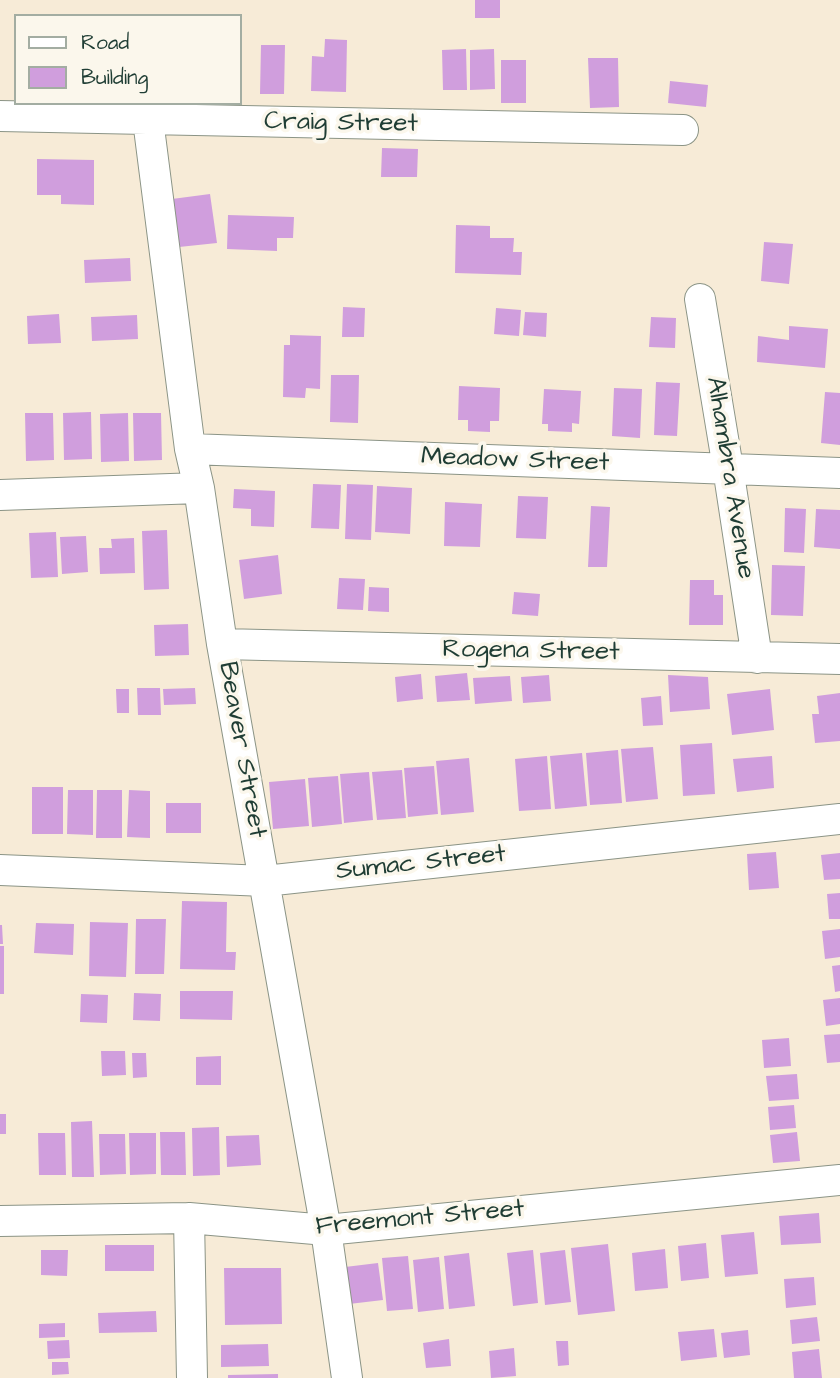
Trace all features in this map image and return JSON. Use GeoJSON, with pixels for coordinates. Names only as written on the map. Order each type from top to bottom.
{"type":"FeatureCollection","features":[{"type":"Feature","properties":{"kind":"street","name":"Craig Street"},"geometry":{"type":"LineString","coordinates":[[0,116],[683,130]]}},
{"type":"Feature","properties":{"kind":"street","name":"Beaver Street"},"geometry":{"type":"LineString","coordinates":[[148,120],[190,449],[199,488],[222,644],[326,1230],[347,1378]]}},
{"type":"Feature","properties":{"kind":"street","name":"Alhambra Avenue"},"geometry":{"type":"LineString","coordinates":[[700,299],[757,658]]}},
{"type":"Feature","properties":{"kind":"street","name":"Meadow Street"},"geometry":{"type":"LineString","coordinates":[[190,449],[840,473]]}},
{"type":"Feature","properties":{"kind":"street"},"geometry":{"type":"LineString","coordinates":[[0,495],[199,488]]}},
{"type":"Feature","properties":{"kind":"street","name":"Rogena Street"},"geometry":{"type":"LineString","coordinates":[[222,644],[840,659]]}},
{"type":"Feature","properties":{"kind":"street","name":"Sumac Street"},"geometry":{"type":"LineString","coordinates":[[0,870],[265,881],[840,819]]}},
{"type":"Feature","properties":{"kind":"street","name":"Freemont Street"},"geometry":{"type":"LineString","coordinates":[[0,1221],[189,1218],[326,1230],[840,1180]]}},
{"type":"Feature","properties":{"kind":"street"},"geometry":{"type":"LineString","coordinates":[[189,1218],[192,1378]]}},
{"type":"Feature","properties":{"kind":"building"},"geometry":{"type":"Polygon","coordinates":[[[475,0],[500,0],[500,18],[475,18],[475,0]]]}},
{"type":"Feature","properties":{"kind":"building"},"geometry":{"type":"Polygon","coordinates":[[[325,39],[347,40],[346,92],[311,91],[312,56],[324,57],[325,39]]]}},
{"type":"Feature","properties":{"kind":"building"},"geometry":{"type":"Polygon","coordinates":[[[261,45],[285,45],[284,94],[260,94],[261,45]]]}},
{"type":"Feature","properties":{"kind":"building"},"geometry":{"type":"Polygon","coordinates":[[[466,49],[467,90],[443,90],[442,50],[466,49]]]}},
{"type":"Feature","properties":{"kind":"building"},"geometry":{"type":"Polygon","coordinates":[[[494,49],[495,89],[470,90],[470,50],[494,49]]]}},
{"type":"Feature","properties":{"kind":"building"},"geometry":{"type":"Polygon","coordinates":[[[588,58],[618,58],[619,107],[590,108],[588,58]]]}},
{"type":"Feature","properties":{"kind":"building"},"geometry":{"type":"Polygon","coordinates":[[[501,60],[526,60],[526,103],[501,103],[501,60]]]}},
{"type":"Feature","properties":{"kind":"building"},"geometry":{"type":"Polygon","coordinates":[[[670,81],[708,85],[706,107],[668,103],[670,81]]]}},
{"type":"Feature","properties":{"kind":"building"},"geometry":{"type":"Polygon","coordinates":[[[382,148],[418,149],[417,177],[381,177],[382,148]]]}},
{"type":"Feature","properties":{"kind":"building"},"geometry":{"type":"Polygon","coordinates":[[[37,159],[94,160],[94,205],[61,204],[61,195],[37,195],[37,159]]]}},
{"type":"Feature","properties":{"kind":"building"},"geometry":{"type":"Polygon","coordinates":[[[210,194],[217,243],[179,247],[172,199],[210,194]]]}},
{"type":"Feature","properties":{"kind":"building"},"geometry":{"type":"Polygon","coordinates":[[[228,215],[294,217],[293,238],[277,238],[277,251],[227,249],[228,215]]]}},
{"type":"Feature","properties":{"kind":"building"},"geometry":{"type":"Polygon","coordinates":[[[456,225],[490,226],[490,238],[514,238],[513,252],[522,252],[521,275],[455,273],[456,225]]]}},
{"type":"Feature","properties":{"kind":"building"},"geometry":{"type":"Polygon","coordinates":[[[764,242],[793,244],[789,284],[761,281],[764,242]]]}},
{"type":"Feature","properties":{"kind":"building"},"geometry":{"type":"Polygon","coordinates":[[[130,258],[131,281],[85,283],[84,260],[130,258]]]}},
{"type":"Feature","properties":{"kind":"building"},"geometry":{"type":"Polygon","coordinates":[[[343,307],[365,308],[364,337],[342,337],[343,307]]]}},
{"type":"Feature","properties":{"kind":"building"},"geometry":{"type":"Polygon","coordinates":[[[496,308],[521,310],[519,336],[494,334],[496,308]]]}},
{"type":"Feature","properties":{"kind":"building"},"geometry":{"type":"Polygon","coordinates":[[[525,312],[547,313],[546,337],[523,335],[525,312]]]}},
{"type":"Feature","properties":{"kind":"building"},"geometry":{"type":"Polygon","coordinates":[[[59,314],[61,343],[28,344],[27,316],[59,314]]]}},
{"type":"Feature","properties":{"kind":"building"},"geometry":{"type":"Polygon","coordinates":[[[137,315],[138,339],[92,341],[91,317],[137,315]]]}},
{"type":"Feature","properties":{"kind":"building"},"geometry":{"type":"Polygon","coordinates":[[[651,317],[676,318],[675,348],[649,347],[651,317]]]}},
{"type":"Feature","properties":{"kind":"building"},"geometry":{"type":"Polygon","coordinates":[[[789,326],[828,329],[825,368],[757,362],[758,336],[789,340],[789,326]]]}},
{"type":"Feature","properties":{"kind":"building"},"geometry":{"type":"Polygon","coordinates":[[[290,335],[321,336],[320,389],[306,388],[305,398],[283,397],[284,345],[290,345],[290,335]]]}},
{"type":"Feature","properties":{"kind":"building"},"geometry":{"type":"Polygon","coordinates":[[[331,375],[359,375],[358,423],[330,422],[331,375]]]}},
{"type":"Feature","properties":{"kind":"building"},"geometry":{"type":"Polygon","coordinates":[[[656,382],[680,383],[677,436],[654,435],[656,382]]]}},
{"type":"Feature","properties":{"kind":"building"},"geometry":{"type":"Polygon","coordinates":[[[459,386],[500,388],[499,421],[490,421],[490,432],[468,431],[468,420],[458,420],[459,386]]]}},
{"type":"Feature","properties":{"kind":"building"},"geometry":{"type":"Polygon","coordinates":[[[614,388],[642,389],[640,438],[612,436],[614,388]]]}},
{"type":"Feature","properties":{"kind":"building"},"geometry":{"type":"Polygon","coordinates":[[[544,389],[581,391],[579,424],[572,423],[572,432],[548,431],[548,424],[542,424],[544,389]]]}},
{"type":"Feature","properties":{"kind":"building"},"geometry":{"type":"Polygon","coordinates":[[[825,392],[840,393],[840,445],[821,443],[825,392]]]}},
{"type":"Feature","properties":{"kind":"building"},"geometry":{"type":"Polygon","coordinates":[[[91,412],[92,459],[64,460],[63,413],[91,412]]]}},
{"type":"Feature","properties":{"kind":"building"},"geometry":{"type":"Polygon","coordinates":[[[25,413],[53,413],[54,460],[26,461],[25,413]]]}},
{"type":"Feature","properties":{"kind":"building"},"geometry":{"type":"Polygon","coordinates":[[[128,413],[129,461],[101,462],[100,414],[128,413]]]}},
{"type":"Feature","properties":{"kind":"building"},"geometry":{"type":"Polygon","coordinates":[[[133,413],[161,413],[162,460],[134,461],[133,413]]]}},
{"type":"Feature","properties":{"kind":"building"},"geometry":{"type":"Polygon","coordinates":[[[313,484],[341,485],[339,529],[311,528],[313,484]]]}},
{"type":"Feature","properties":{"kind":"building"},"geometry":{"type":"Polygon","coordinates":[[[347,484],[373,485],[371,540],[345,539],[347,484]]]}},
{"type":"Feature","properties":{"kind":"building"},"geometry":{"type":"Polygon","coordinates":[[[377,486],[412,488],[410,534],[375,532],[377,486]]]}},
{"type":"Feature","properties":{"kind":"building"},"geometry":{"type":"Polygon","coordinates":[[[234,489],[275,491],[274,527],[251,526],[251,509],[233,508],[234,489]]]}},
{"type":"Feature","properties":{"kind":"building"},"geometry":{"type":"Polygon","coordinates":[[[518,496],[548,497],[546,539],[516,538],[518,496]]]}},
{"type":"Feature","properties":{"kind":"building"},"geometry":{"type":"Polygon","coordinates":[[[445,502],[482,504],[480,547],[444,546],[445,502]]]}},
{"type":"Feature","properties":{"kind":"building"},"geometry":{"type":"Polygon","coordinates":[[[591,506],[610,507],[607,567],[588,567],[591,506]]]}},
{"type":"Feature","properties":{"kind":"building"},"geometry":{"type":"Polygon","coordinates":[[[785,508],[806,509],[804,553],[784,552],[785,508]]]}},
{"type":"Feature","properties":{"kind":"building"},"geometry":{"type":"Polygon","coordinates":[[[816,509],[840,510],[840,549],[814,547],[816,509]]]}},
{"type":"Feature","properties":{"kind":"building"},"geometry":{"type":"Polygon","coordinates":[[[167,530],[169,589],[144,590],[142,531],[167,530]]]}},
{"type":"Feature","properties":{"kind":"building"},"geometry":{"type":"Polygon","coordinates":[[[56,532],[58,577],[31,578],[29,533],[56,532]]]}},
{"type":"Feature","properties":{"kind":"building"},"geometry":{"type":"Polygon","coordinates":[[[86,536],[88,572],[62,574],[60,537],[86,536]]]}},
{"type":"Feature","properties":{"kind":"building"},"geometry":{"type":"Polygon","coordinates":[[[134,538],[135,573],[100,574],[99,548],[112,548],[111,539],[134,538]]]}},
{"type":"Feature","properties":{"kind":"building"},"geometry":{"type":"Polygon","coordinates":[[[278,555],[282,594],[244,599],[239,560],[278,555]]]}},
{"type":"Feature","properties":{"kind":"building"},"geometry":{"type":"Polygon","coordinates":[[[772,565],[805,566],[803,616],[771,615],[772,565]]]}},
{"type":"Feature","properties":{"kind":"building"},"geometry":{"type":"Polygon","coordinates":[[[339,578],[365,579],[363,610],[337,609],[339,578]]]}},
{"type":"Feature","properties":{"kind":"building"},"geometry":{"type":"Polygon","coordinates":[[[690,580],[714,580],[714,595],[723,595],[723,625],[689,625],[690,580]]]}},
{"type":"Feature","properties":{"kind":"building"},"geometry":{"type":"Polygon","coordinates":[[[369,587],[389,588],[389,612],[368,611],[369,587]]]}},
{"type":"Feature","properties":{"kind":"building"},"geometry":{"type":"Polygon","coordinates":[[[514,592],[540,594],[538,616],[512,614],[514,592]]]}},
{"type":"Feature","properties":{"kind":"building"},"geometry":{"type":"Polygon","coordinates":[[[188,624],[189,655],[155,656],[154,625],[188,624]]]}},
{"type":"Feature","properties":{"kind":"building"},"geometry":{"type":"Polygon","coordinates":[[[467,673],[470,700],[437,702],[435,676],[467,673]]]}},
{"type":"Feature","properties":{"kind":"building"},"geometry":{"type":"Polygon","coordinates":[[[421,674],[423,699],[397,702],[395,677],[421,674]]]}},
{"type":"Feature","properties":{"kind":"building"},"geometry":{"type":"Polygon","coordinates":[[[549,675],[551,701],[523,703],[521,677],[549,675]]]}},
{"type":"Feature","properties":{"kind":"building"},"geometry":{"type":"Polygon","coordinates":[[[668,675],[708,677],[710,709],[670,712],[668,675]]]}},
{"type":"Feature","properties":{"kind":"building"},"geometry":{"type":"Polygon","coordinates":[[[510,676],[512,701],[475,704],[473,678],[510,676]]]}},
{"type":"Feature","properties":{"kind":"building"},"geometry":{"type":"Polygon","coordinates":[[[137,688],[160,688],[161,715],[138,715],[137,688]]]}},
{"type":"Feature","properties":{"kind":"building"},"geometry":{"type":"Polygon","coordinates":[[[195,688],[196,704],[164,705],[163,689],[195,688]]]}},
{"type":"Feature","properties":{"kind":"building"},"geometry":{"type":"Polygon","coordinates":[[[116,689],[129,689],[129,713],[117,713],[116,689]]]}},
{"type":"Feature","properties":{"kind":"building"},"geometry":{"type":"Polygon","coordinates":[[[770,689],[774,730],[732,735],[727,694],[770,689]]]}},
{"type":"Feature","properties":{"kind":"building"},"geometry":{"type":"Polygon","coordinates":[[[840,693],[840,741],[815,743],[812,714],[819,714],[817,696],[840,693]]]}},
{"type":"Feature","properties":{"kind":"building"},"geometry":{"type":"Polygon","coordinates":[[[661,696],[663,725],[643,726],[641,698],[661,696]]]}},
{"type":"Feature","properties":{"kind":"building"},"geometry":{"type":"Polygon","coordinates":[[[712,743],[715,794],[683,796],[680,745],[712,743]]]}},
{"type":"Feature","properties":{"kind":"building"},"geometry":{"type":"Polygon","coordinates":[[[653,747],[658,799],[626,802],[621,749],[653,747]]]}},
{"type":"Feature","properties":{"kind":"building"},"geometry":{"type":"Polygon","coordinates":[[[618,750],[622,803],[590,805],[586,753],[618,750]]]}},
{"type":"Feature","properties":{"kind":"building"},"geometry":{"type":"Polygon","coordinates":[[[582,753],[587,806],[555,809],[550,756],[582,753]]]}},
{"type":"Feature","properties":{"kind":"building"},"geometry":{"type":"Polygon","coordinates":[[[547,756],[551,809],[519,811],[515,759],[547,756]]]}},
{"type":"Feature","properties":{"kind":"building"},"geometry":{"type":"Polygon","coordinates":[[[772,756],[774,788],[737,792],[733,759],[772,756]]]}},
{"type":"Feature","properties":{"kind":"building"},"geometry":{"type":"Polygon","coordinates":[[[469,758],[474,812],[441,815],[436,761],[469,758]]]}},
{"type":"Feature","properties":{"kind":"building"},"geometry":{"type":"Polygon","coordinates":[[[434,766],[438,814],[408,817],[404,768],[434,766]]]}},
{"type":"Feature","properties":{"kind":"building"},"geometry":{"type":"Polygon","coordinates":[[[402,770],[406,818],[377,820],[372,772],[402,770]]]}},
{"type":"Feature","properties":{"kind":"building"},"geometry":{"type":"Polygon","coordinates":[[[369,772],[373,820],[344,823],[340,774],[369,772]]]}},
{"type":"Feature","properties":{"kind":"building"},"geometry":{"type":"Polygon","coordinates":[[[338,776],[342,824],[312,827],[308,778],[338,776]]]}},
{"type":"Feature","properties":{"kind":"building"},"geometry":{"type":"Polygon","coordinates":[[[305,779],[309,826],[273,829],[269,782],[305,779]]]}},
{"type":"Feature","properties":{"kind":"building"},"geometry":{"type":"Polygon","coordinates":[[[32,787],[63,787],[63,834],[32,834],[32,787]]]}},
{"type":"Feature","properties":{"kind":"building"},"geometry":{"type":"Polygon","coordinates":[[[68,790],[93,790],[93,835],[67,834],[68,790]]]}},
{"type":"Feature","properties":{"kind":"building"},"geometry":{"type":"Polygon","coordinates":[[[97,790],[122,790],[122,838],[96,838],[97,790]]]}},
{"type":"Feature","properties":{"kind":"building"},"geometry":{"type":"Polygon","coordinates":[[[129,790],[150,791],[150,838],[127,837],[129,790]]]}},
{"type":"Feature","properties":{"kind":"building"},"geometry":{"type":"Polygon","coordinates":[[[166,803],[201,803],[201,833],[166,833],[166,803]]]}},
{"type":"Feature","properties":{"kind":"building"},"geometry":{"type":"Polygon","coordinates":[[[776,852],[779,888],[749,890],[747,854],[776,852]]]}},
{"type":"Feature","properties":{"kind":"building"},"geometry":{"type":"Polygon","coordinates":[[[840,853],[840,879],[824,880],[821,855],[840,853]]]}},
{"type":"Feature","properties":{"kind":"building"},"geometry":{"type":"Polygon","coordinates":[[[840,893],[840,919],[829,919],[827,894],[840,893]]]}},
{"type":"Feature","properties":{"kind":"building"},"geometry":{"type":"Polygon","coordinates":[[[182,901],[227,902],[226,952],[236,952],[235,970],[180,969],[182,901]]]}},
{"type":"Feature","properties":{"kind":"building"},"geometry":{"type":"Polygon","coordinates":[[[136,919],[166,919],[164,974],[135,974],[136,919]]]}},
{"type":"Feature","properties":{"kind":"building"},"geometry":{"type":"Polygon","coordinates":[[[90,922],[128,923],[126,977],[89,976],[90,922]]]}},
{"type":"Feature","properties":{"kind":"building"},"geometry":{"type":"Polygon","coordinates":[[[36,923],[74,924],[73,955],[34,953],[36,923]]]}},
{"type":"Feature","properties":{"kind":"building"},"geometry":{"type":"Polygon","coordinates":[[[2,925],[3,944],[0,944],[2,925]]]}},
{"type":"Feature","properties":{"kind":"building"},"geometry":{"type":"Polygon","coordinates":[[[840,929],[840,957],[825,959],[822,931],[840,929]]]}},
{"type":"Feature","properties":{"kind":"building"},"geometry":{"type":"Polygon","coordinates":[[[0,946],[4,946],[4,994],[0,994],[0,946]]]}},
{"type":"Feature","properties":{"kind":"building"},"geometry":{"type":"Polygon","coordinates":[[[840,965],[840,991],[835,992],[832,966],[840,965]]]}},
{"type":"Feature","properties":{"kind":"building"},"geometry":{"type":"Polygon","coordinates":[[[180,991],[233,991],[232,1020],[180,1019],[180,991]]]}},
{"type":"Feature","properties":{"kind":"building"},"geometry":{"type":"Polygon","coordinates":[[[134,993],[161,994],[160,1021],[133,1020],[134,993]]]}},
{"type":"Feature","properties":{"kind":"building"},"geometry":{"type":"Polygon","coordinates":[[[81,994],[108,995],[107,1023],[80,1022],[81,994]]]}},
{"type":"Feature","properties":{"kind":"building"},"geometry":{"type":"Polygon","coordinates":[[[840,998],[840,1024],[826,1026],[823,1000],[840,998]]]}},
{"type":"Feature","properties":{"kind":"building"},"geometry":{"type":"Polygon","coordinates":[[[840,1034],[840,1062],[827,1063],[824,1035],[840,1034]]]}},
{"type":"Feature","properties":{"kind":"building"},"geometry":{"type":"Polygon","coordinates":[[[789,1038],[791,1066],[764,1068],[762,1040],[789,1038]]]}},
{"type":"Feature","properties":{"kind":"building"},"geometry":{"type":"Polygon","coordinates":[[[101,1051],[125,1051],[126,1075],[102,1076],[101,1051]]]}},
{"type":"Feature","properties":{"kind":"building"},"geometry":{"type":"Polygon","coordinates":[[[132,1053],[146,1053],[147,1077],[133,1078],[132,1053]]]}},
{"type":"Feature","properties":{"kind":"building"},"geometry":{"type":"Polygon","coordinates":[[[221,1056],[221,1085],[196,1085],[196,1057],[221,1056]]]}},
{"type":"Feature","properties":{"kind":"building"},"geometry":{"type":"Polygon","coordinates":[[[797,1074],[799,1099],[769,1101],[766,1076],[797,1074]]]}},
{"type":"Feature","properties":{"kind":"building"},"geometry":{"type":"Polygon","coordinates":[[[794,1105],[796,1128],[770,1130],[768,1107],[794,1105]]]}},
{"type":"Feature","properties":{"kind":"building"},"geometry":{"type":"Polygon","coordinates":[[[0,1114],[6,1114],[6,1134],[0,1134],[0,1114]]]}},
{"type":"Feature","properties":{"kind":"building"},"geometry":{"type":"Polygon","coordinates":[[[92,1121],[94,1177],[72,1177],[71,1122],[92,1121]]]}},
{"type":"Feature","properties":{"kind":"building"},"geometry":{"type":"Polygon","coordinates":[[[219,1127],[220,1175],[193,1176],[192,1128],[219,1127]]]}},
{"type":"Feature","properties":{"kind":"building"},"geometry":{"type":"Polygon","coordinates":[[[160,1132],[185,1132],[186,1175],[161,1175],[160,1132]]]}},
{"type":"Feature","properties":{"kind":"building"},"geometry":{"type":"Polygon","coordinates":[[[797,1132],[800,1161],[773,1163],[770,1135],[797,1132]]]}},
{"type":"Feature","properties":{"kind":"building"},"geometry":{"type":"Polygon","coordinates":[[[38,1133],[65,1133],[66,1175],[39,1175],[38,1133]]]}},
{"type":"Feature","properties":{"kind":"building"},"geometry":{"type":"Polygon","coordinates":[[[129,1133],[156,1133],[156,1174],[130,1175],[129,1133]]]}},
{"type":"Feature","properties":{"kind":"building"},"geometry":{"type":"Polygon","coordinates":[[[99,1134],[125,1134],[126,1174],[100,1175],[99,1134]]]}},
{"type":"Feature","properties":{"kind":"building"},"geometry":{"type":"Polygon","coordinates":[[[259,1135],[261,1165],[227,1167],[226,1136],[259,1135]]]}},
{"type":"Feature","properties":{"kind":"building"},"geometry":{"type":"Polygon","coordinates":[[[819,1213],[821,1243],[781,1245],[779,1216],[819,1213]]]}},
{"type":"Feature","properties":{"kind":"building"},"geometry":{"type":"Polygon","coordinates":[[[754,1232],[758,1274],[725,1277],[721,1235],[754,1232]]]}},
{"type":"Feature","properties":{"kind":"building"},"geometry":{"type":"Polygon","coordinates":[[[706,1243],[709,1278],[681,1281],[678,1246],[706,1243]]]}},
{"type":"Feature","properties":{"kind":"building"},"geometry":{"type":"Polygon","coordinates":[[[608,1244],[615,1311],[578,1315],[571,1248],[608,1244]]]}},
{"type":"Feature","properties":{"kind":"building"},"geometry":{"type":"Polygon","coordinates":[[[105,1245],[154,1245],[154,1271],[105,1271],[105,1245]]]}},
{"type":"Feature","properties":{"kind":"building"},"geometry":{"type":"Polygon","coordinates":[[[665,1249],[668,1288],[635,1291],[632,1253],[665,1249]]]}},
{"type":"Feature","properties":{"kind":"building"},"geometry":{"type":"Polygon","coordinates":[[[41,1250],[68,1250],[67,1276],[41,1275],[41,1250]]]}},
{"type":"Feature","properties":{"kind":"building"},"geometry":{"type":"Polygon","coordinates":[[[533,1250],[538,1303],[513,1306],[507,1253],[533,1250]]]}},
{"type":"Feature","properties":{"kind":"building"},"geometry":{"type":"Polygon","coordinates":[[[565,1250],[571,1302],[545,1305],[540,1253],[565,1250]]]}},
{"type":"Feature","properties":{"kind":"building"},"geometry":{"type":"Polygon","coordinates":[[[469,1253],[475,1306],[449,1309],[444,1256],[469,1253]]]}},
{"type":"Feature","properties":{"kind":"building"},"geometry":{"type":"Polygon","coordinates":[[[408,1256],[413,1309],[387,1311],[382,1258],[408,1256]]]}},
{"type":"Feature","properties":{"kind":"building"},"geometry":{"type":"Polygon","coordinates":[[[439,1257],[444,1309],[418,1312],[413,1260],[439,1257]]]}},
{"type":"Feature","properties":{"kind":"building"},"geometry":{"type":"Polygon","coordinates":[[[378,1263],[383,1300],[349,1304],[345,1267],[378,1263]]]}},
{"type":"Feature","properties":{"kind":"building"},"geometry":{"type":"Polygon","coordinates":[[[224,1268],[281,1268],[282,1324],[225,1325],[224,1268]]]}},
{"type":"Feature","properties":{"kind":"building"},"geometry":{"type":"Polygon","coordinates":[[[814,1277],[816,1305],[786,1308],[784,1279],[814,1277]]]}},
{"type":"Feature","properties":{"kind":"building"},"geometry":{"type":"Polygon","coordinates":[[[156,1311],[157,1332],[99,1333],[98,1313],[156,1311]]]}},
{"type":"Feature","properties":{"kind":"building"},"geometry":{"type":"Polygon","coordinates":[[[817,1317],[820,1341],[792,1344],[790,1320],[817,1317]]]}},
{"type":"Feature","properties":{"kind":"building"},"geometry":{"type":"Polygon","coordinates":[[[65,1323],[65,1337],[39,1338],[39,1324],[65,1323]]]}},
{"type":"Feature","properties":{"kind":"building"},"geometry":{"type":"Polygon","coordinates":[[[714,1329],[717,1357],[681,1361],[678,1332],[714,1329]]]}},
{"type":"Feature","properties":{"kind":"building"},"geometry":{"type":"Polygon","coordinates":[[[748,1330],[750,1355],[724,1358],[721,1333],[748,1330]]]}},
{"type":"Feature","properties":{"kind":"building"},"geometry":{"type":"Polygon","coordinates":[[[449,1339],[451,1366],[426,1368],[423,1343],[449,1339]]]}},
{"type":"Feature","properties":{"kind":"building"},"geometry":{"type":"Polygon","coordinates":[[[69,1340],[70,1358],[48,1359],[47,1341],[69,1340]]]}},
{"type":"Feature","properties":{"kind":"building"},"geometry":{"type":"Polygon","coordinates":[[[556,1341],[568,1341],[569,1365],[558,1366],[556,1341]]]}},
{"type":"Feature","properties":{"kind":"building"},"geometry":{"type":"Polygon","coordinates":[[[268,1344],[269,1366],[221,1367],[221,1345],[268,1344]]]}},
{"type":"Feature","properties":{"kind":"building"},"geometry":{"type":"Polygon","coordinates":[[[514,1348],[516,1376],[491,1378],[489,1351],[514,1348]]]}},
{"type":"Feature","properties":{"kind":"building"},"geometry":{"type":"Polygon","coordinates":[[[819,1349],[822,1378],[794,1378],[792,1352],[819,1349]]]}},
{"type":"Feature","properties":{"kind":"building"},"geometry":{"type":"Polygon","coordinates":[[[52,1362],[68,1362],[69,1374],[52,1375],[52,1362]]]}},
{"type":"Feature","properties":{"kind":"building"},"geometry":{"type":"Polygon","coordinates":[[[278,1374],[278,1378],[228,1378],[228,1375],[278,1374]]]}}]}
